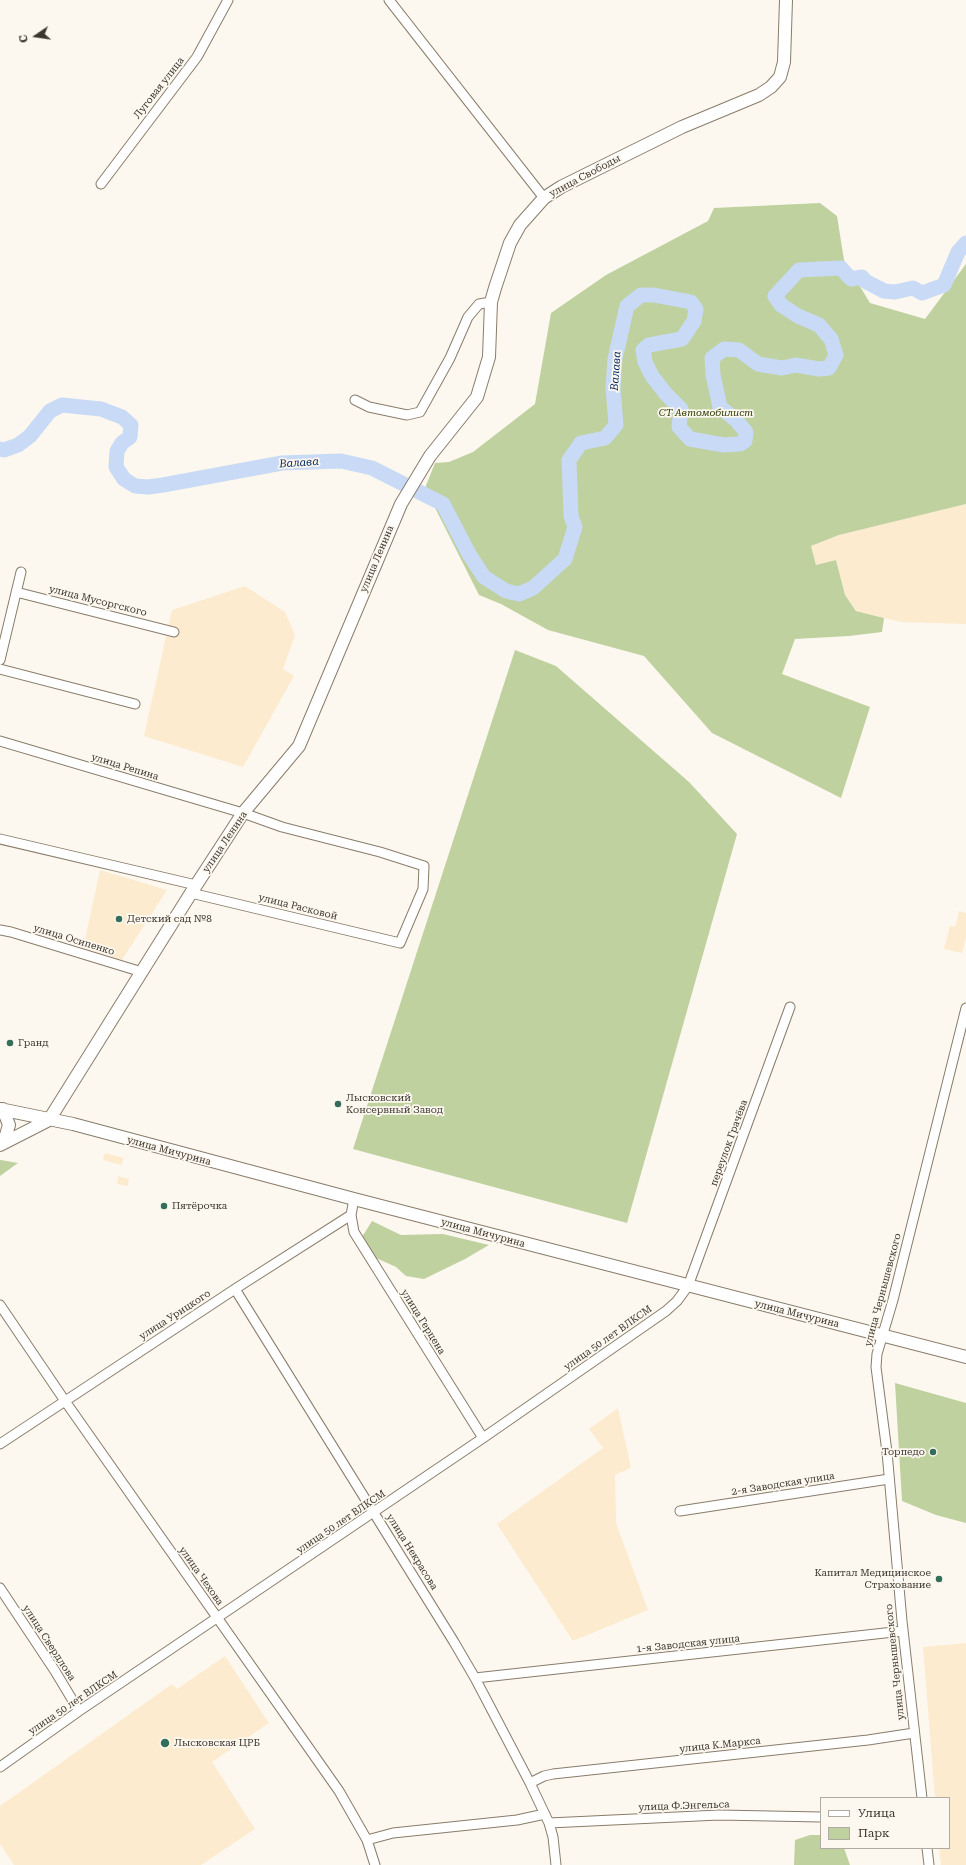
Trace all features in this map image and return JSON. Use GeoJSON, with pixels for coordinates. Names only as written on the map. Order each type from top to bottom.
{"type":"FeatureCollection","features":[{"type":"Feature","properties":{"kind":"main road","name":"улица Свободы"},"geometry":{"type":"LineString","coordinates":[[430,456],[476,397],[489,357],[491,302],[510,242],[520,225],[544,198],[561,186],[688,124],[759,95],[771,87],[780,77],[784,62],[786,0]]}},
{"type":"Feature","properties":{"kind":"main road","name":"улица Ленина"},"geometry":{"type":"LineString","coordinates":[[49,1120],[193,889],[243,813],[299,746],[401,504],[430,456]]}},
{"type":"Feature","properties":{"kind":"main road","name":"улица Мичурина"},"geometry":{"type":"LineString","coordinates":[[2,1109],[73,1124],[354,1199],[966,1357]]}},
{"type":"Feature","properties":{"kind":"main road"},"geometry":{"type":"LineString","coordinates":[[2,1109],[9,1125],[2,1144]]}},
{"type":"Feature","properties":{"kind":"main road"},"geometry":{"type":"LineString","coordinates":[[2,1144],[49,1120]]}},
{"type":"Feature","properties":{"kind":"street","name":"Луговая улица"},"geometry":{"type":"LineString","coordinates":[[100,184],[197,57],[228,0]]}},
{"type":"Feature","properties":{"kind":"street"},"geometry":{"type":"LineString","coordinates":[[389,0],[544,198]]}},
{"type":"Feature","properties":{"kind":"street"},"geometry":{"type":"LineString","coordinates":[[355,400],[369,407],[407,415],[420,412],[450,358],[468,317],[479,304],[491,302]]}},
{"type":"Feature","properties":{"kind":"street"},"geometry":{"type":"LineString","coordinates":[[0,660],[20,572]]}},
{"type":"Feature","properties":{"kind":"street","name":"улица Мусоргского"},"geometry":{"type":"LineString","coordinates":[[16,592],[174,632]]}},
{"type":"Feature","properties":{"kind":"street"},"geometry":{"type":"LineString","coordinates":[[0,669],[135,704]]}},
{"type":"Feature","properties":{"kind":"street","name":"улица Репина"},"geometry":{"type":"LineString","coordinates":[[0,741],[282,826],[380,852],[424,866],[423,889],[400,943]]}},
{"type":"Feature","properties":{"kind":"street","name":"улица Расковой"},"geometry":{"type":"LineString","coordinates":[[0,839],[400,943]]}},
{"type":"Feature","properties":{"kind":"street","name":"улица Осипенко"},"geometry":{"type":"LineString","coordinates":[[0,930],[11,932],[142,972]]}},
{"type":"Feature","properties":{"kind":"street","name":"переулок Грачёва"},"geometry":{"type":"LineString","coordinates":[[688,1286],[790,1007]]}},
{"type":"Feature","properties":{"kind":"street","name":"улица Чернышевского"},"geometry":{"type":"LineString","coordinates":[[922,1797],[876,1367],[877,1354],[966,1008]]}},
{"type":"Feature","properties":{"kind":"street"},"geometry":{"type":"LineString","coordinates":[[351,1215],[354,1199]]}},
{"type":"Feature","properties":{"kind":"street","name":"улица Урицкого"},"geometry":{"type":"LineString","coordinates":[[0,1444],[235,1289],[351,1215]]}},
{"type":"Feature","properties":{"kind":"street","name":"улица Герцена"},"geometry":{"type":"LineString","coordinates":[[351,1215],[354,1232],[483,1438]]}},
{"type":"Feature","properties":{"kind":"street","name":"улица 50 лет ВЛКСМ"},"geometry":{"type":"LineString","coordinates":[[0,1767],[79,1711],[218,1619],[666,1311],[688,1286]]}},
{"type":"Feature","properties":{"kind":"street","name":"улица Некрасова"},"geometry":{"type":"LineString","coordinates":[[235,1289],[374,1512],[475,1678],[547,1818],[553,1837],[556,1865]]}},
{"type":"Feature","properties":{"kind":"street","name":"улица Чехова"},"geometry":{"type":"LineString","coordinates":[[0,1305],[64,1401],[339,1791],[367,1840],[374,1865]]}},
{"type":"Feature","properties":{"kind":"street","name":"2-я Заводская улица"},"geometry":{"type":"LineString","coordinates":[[680,1511],[889,1479]]}},
{"type":"Feature","properties":{"kind":"street","name":"улица Свердлова"},"geometry":{"type":"LineString","coordinates":[[0,1588],[55,1671],[79,1711]]}},
{"type":"Feature","properties":{"kind":"street","name":"1-я Заводская улица"},"geometry":{"type":"LineString","coordinates":[[475,1678],[903,1631]]}},
{"type":"Feature","properties":{"kind":"street","name":"улица К.Маркса"},"geometry":{"type":"LineString","coordinates":[[530,1783],[540,1777],[553,1774],[914,1733]]}},
{"type":"Feature","properties":{"kind":"street","name":"улица Ф.Энгельса"},"geometry":{"type":"LineString","coordinates":[[367,1840],[393,1833],[547,1818],[719,1815],[820,1817]]}},
{"type":"Feature","properties":{"kind":"street"},"geometry":{"type":"LineString","coordinates":[[927,1849],[929,1865]]}},
{"type":"Feature","properties":{"kind":"shaded area"},"geometry":{"type":"Polygon","coordinates":[[[966,504],[966,624],[901,622],[857,611],[845,595],[836,560],[816,565],[811,546],[839,535],[966,504]]]}},
{"type":"Feature","properties":{"kind":"shaded area"},"geometry":{"type":"Polygon","coordinates":[[[245,586],[285,612],[295,635],[283,669],[294,676],[243,767],[144,736],[172,610],[245,586]]]}},
{"type":"Feature","properties":{"kind":"shaded area","name":"Детский сад №8"},"geometry":{"type":"Polygon","coordinates":[[[100,870],[167,890],[122,960],[83,948],[100,870]]]}},
{"type":"Feature","properties":{"kind":"shaded area"},"geometry":{"type":"Polygon","coordinates":[[[959,911],[966,913],[966,938],[962,953],[944,949],[950,926],[955,927],[959,911]]]}},
{"type":"Feature","properties":{"kind":"shaded area"},"geometry":{"type":"Polygon","coordinates":[[[105,1153],[124,1158],[121,1165],[103,1160],[105,1153]]]}},
{"type":"Feature","properties":{"kind":"shaded area"},"geometry":{"type":"Polygon","coordinates":[[[118,1176],[129,1179],[128,1186],[117,1184],[118,1176]]]}},
{"type":"Feature","properties":{"kind":"shaded area"},"geometry":{"type":"Polygon","coordinates":[[[618,1408],[631,1468],[615,1475],[616,1523],[648,1610],[573,1641],[497,1524],[603,1448],[589,1429],[618,1408]]]}},
{"type":"Feature","properties":{"kind":"shaded area"},"geometry":{"type":"Polygon","coordinates":[[[966,1643],[966,1865],[941,1865],[939,1849],[950,1849],[950,1797],[935,1797],[923,1647],[966,1643]]]}},
{"type":"Feature","properties":{"kind":"shaded area","name":"Лысковская ЦРБ"},"geometry":{"type":"Polygon","coordinates":[[[225,1656],[269,1723],[212,1762],[255,1829],[201,1865],[14,1865],[0,1844],[0,1806],[172,1684],[177,1689],[225,1656]]]}},
{"type":"Feature","properties":{"kind":"green space","name":"СТ Автомобилист"},"geometry":{"type":"Polygon","coordinates":[[[820,203],[837,216],[844,260],[870,303],[925,319],[966,264],[966,504],[839,535],[811,546],[816,565],[836,560],[845,595],[856,611],[884,618],[882,632],[849,636],[795,639],[782,674],[870,707],[841,798],[712,733],[644,656],[548,630],[501,604],[479,595],[425,488],[435,463],[449,462],[473,452],[535,404],[551,313],[606,275],[708,221],[714,208],[820,203]]]}},
{"type":"Feature","properties":{"kind":"green space"},"geometry":{"type":"Polygon","coordinates":[[[515,650],[556,666],[689,782],[737,834],[627,1223],[353,1149],[515,650]]]}},
{"type":"Feature","properties":{"kind":"green space"},"geometry":{"type":"Polygon","coordinates":[[[1,1160],[18,1163],[0,1176],[1,1160]]]}},
{"type":"Feature","properties":{"kind":"green space"},"geometry":{"type":"Polygon","coordinates":[[[372,1221],[401,1235],[443,1234],[489,1245],[465,1259],[424,1279],[406,1276],[396,1267],[376,1258],[362,1237],[372,1221]]]}},
{"type":"Feature","properties":{"kind":"green space","name":"Торпедо"},"geometry":{"type":"Polygon","coordinates":[[[895,1383],[966,1403],[966,1523],[936,1515],[902,1501],[895,1383]]]}},
{"type":"Feature","properties":{"kind":"green space"},"geometry":{"type":"Polygon","coordinates":[[[810,1835],[820,1835],[820,1849],[844,1849],[850,1865],[794,1865],[795,1840],[810,1835]]]}},
{"type":"Feature","properties":{"kind":"waterway","name":"Валава"},"geometry":{"type":"LineString","coordinates":[[0,449],[4,450],[18,445],[30,436],[50,411],[62,405],[101,409],[122,417],[131,425],[130,437],[122,443],[117,451],[116,467],[124,479],[135,486],[148,487],[163,485],[282,463],[341,461],[372,468],[443,504],[469,554],[484,577],[506,591],[519,594],[533,588],[565,559],[575,527],[571,516],[569,460],[581,443],[605,438],[616,425],[613,388],[615,359],[627,306],[641,295],[654,295],[691,302],[696,309],[694,321],[682,339],[649,345],[643,350],[645,362],[652,376],[666,394],[681,409],[679,427],[690,439],[724,445],[740,444],[745,441],[746,432],[736,420],[720,407],[713,375],[712,358],[724,349],[739,350],[758,364],[782,368],[796,365],[819,369],[829,368],[836,355],[831,339],[819,325],[798,316],[781,305],[775,296],[799,270],[841,268],[851,279],[862,277],[865,281],[884,291],[895,292],[913,288],[922,293],[944,285],[958,252],[966,243]]}},
{"type":"Feature","properties":{"kind":"place","name":"Детский сад №8"},"geometry":{"type":"Point","coordinates":[119,919]}},
{"type":"Feature","properties":{"kind":"place","name":"Гранд"},"geometry":{"type":"Point","coordinates":[10,1043]}},
{"type":"Feature","properties":{"kind":"place","name":"Лысковский Консервный Завод"},"geometry":{"type":"Point","coordinates":[338,1104]}},
{"type":"Feature","properties":{"kind":"place","name":"Пятёрочка"},"geometry":{"type":"Point","coordinates":[164,1206]}},
{"type":"Feature","properties":{"kind":"place","name":"Торпедо"},"geometry":{"type":"Point","coordinates":[933,1452]}},
{"type":"Feature","properties":{"kind":"place","name":"Капитал Медицинское Страхование"},"geometry":{"type":"Point","coordinates":[939,1579]}},
{"type":"Feature","properties":{"kind":"place","name":"Лысковская ЦРБ"},"geometry":{"type":"Point","coordinates":[165,1743]}}]}
